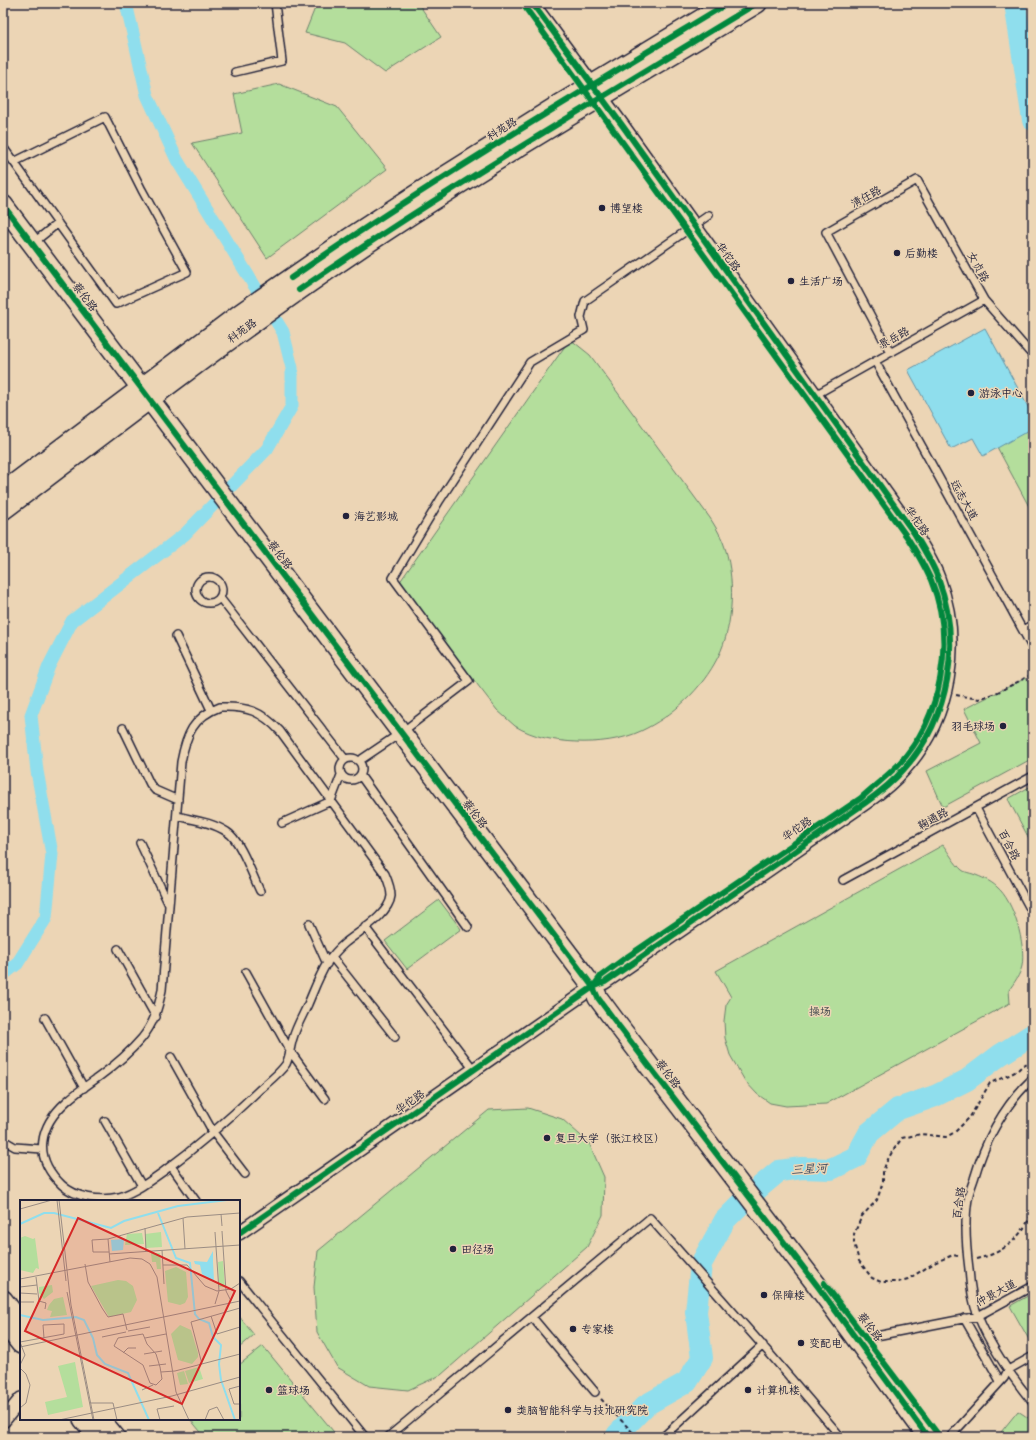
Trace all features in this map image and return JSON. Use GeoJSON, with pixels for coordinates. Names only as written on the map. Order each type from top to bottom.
{"type":"FeatureCollection","features":[{"type":"Feature","properties":{"kind":"street","name":"华佗路"},"geometry":{"type":"LineString","coordinates":[[522,3],[593,94],[690,228],[907,537],[921,560],[931,581],[938,603],[942,625],[943,649],[941,676],[934,704],[924,726],[911,748],[898,765],[861,798],[620,962],[601,976],[593,987]]}},
{"type":"Feature","properties":{"kind":"street","name":"华佗路"},"geometry":{"type":"LineString","coordinates":[[532,3],[593,94]]}},
{"type":"Feature","properties":{"kind":"street","name":"科苑路"},"geometry":{"type":"LineString","coordinates":[[3,492],[146,393],[295,284],[418,210],[728,3]]}},
{"type":"Feature","properties":{"kind":"street","name":"科苑路"},"geometry":{"type":"LineString","coordinates":[[593,94],[757,3]]}},
{"type":"Feature","properties":{"kind":"street","name":"蔡伦路"},"geometry":{"type":"LineString","coordinates":[[3,205],[402,732],[593,987],[598,998],[618,1025],[741,1181],[928,1437]]}},
{"type":"Feature","properties":{"kind":"street","name":"华佗路"},"geometry":{"type":"LineString","coordinates":[[240,1233],[593,987],[605,982],[865,803],[889,784],[913,759],[928,736],[942,705],[948,676],[951,648],[950,623],[938,578],[928,556],[914,533],[815,395],[690,228]]}},
{"type":"Feature","properties":{"kind":"street","name":"科苑路"},"geometry":{"type":"LineString","coordinates":[[3,510],[146,393]]}},
{"type":"Feature","properties":{"kind":"street","name":"蔡伦路"},"geometry":{"type":"LineString","coordinates":[[765,1213],[866,1338],[940,1437]]}},
{"type":"Feature","properties":{"kind":"street"},"geometry":{"type":"LineString","coordinates":[[3,1300],[20,1322]]}},
{"type":"Feature","properties":{"kind":"street"},"geometry":{"type":"LineString","coordinates":[[3,1321],[20,1343]]}},
{"type":"Feature","properties":{"kind":"street"},"geometry":{"type":"LineString","coordinates":[[3,1421],[20,1400]]}},
{"type":"Feature","properties":{"kind":"street"},"geometry":{"type":"LineString","coordinates":[[84,1420],[98,1437]]}},
{"type":"Feature","properties":{"kind":"street"},"geometry":{"type":"LineString","coordinates":[[101,1420],[116,1437]]}},
{"type":"Feature","properties":{"kind":"lane"},"geometry":{"type":"LineString","coordinates":[[235,72],[282,61],[275,3]]}},
{"type":"Feature","properties":{"kind":"lane"},"geometry":{"type":"LineString","coordinates":[[3,147],[116,304],[186,272],[105,117],[14,162]]}},
{"type":"Feature","properties":{"kind":"lane","name":"清任路"},"geometry":{"type":"LineString","coordinates":[[890,352],[826,232],[917,180]]}},
{"type":"Feature","properties":{"kind":"lane","name":"女贞路"},"geometry":{"type":"LineString","coordinates":[[917,180],[984,300],[1033,356]]}},
{"type":"Feature","properties":{"kind":"lane"},"geometry":{"type":"LineString","coordinates":[[359,761],[402,732],[469,681],[393,578],[445,494],[530,362],[584,330],[581,317],[585,301],[709,215]]}},
{"type":"Feature","properties":{"kind":"lane"},"geometry":{"type":"LineString","coordinates":[[32,244],[58,223]]}},
{"type":"Feature","properties":{"kind":"lane","name":"景岳路"},"geometry":{"type":"LineString","coordinates":[[815,395],[984,300]]}},
{"type":"Feature","properties":{"kind":"lane","name":"远志大道"},"geometry":{"type":"LineString","coordinates":[[875,361],[1033,649]]}},
{"type":"Feature","properties":{"kind":"lane"},"geometry":{"type":"LineString","coordinates":[[220,598],[345,759]]}},
{"type":"Feature","properties":{"kind":"lane"},"geometry":{"type":"LineString","coordinates":[[1023,630],[1033,624]]}},
{"type":"Feature","properties":{"kind":"lane"},"geometry":{"type":"LineString","coordinates":[[176,636],[211,710]]}},
{"type":"Feature","properties":{"kind":"lane"},"geometry":{"type":"LineString","coordinates":[[220,707],[248,709],[260,713],[280,731],[378,862],[390,885],[391,895],[383,912],[344,944],[327,964],[321,974],[293,1037],[285,1064],[280,1070],[213,1132],[171,1166],[142,1186],[124,1195],[106,1198],[83,1196],[72,1192],[62,1185],[52,1173],[45,1162],[42,1149],[43,1138],[48,1125],[56,1113],[68,1100],[128,1053],[142,1039],[156,1017],[162,990],[178,800],[184,747],[189,733],[198,720],[211,710],[220,707]]}},
{"type":"Feature","properties":{"kind":"lane"},"geometry":{"type":"LineString","coordinates":[[123,728],[150,784],[156,790],[178,800]]}},
{"type":"Feature","properties":{"kind":"lane"},"geometry":{"type":"LineString","coordinates":[[282,823],[331,801],[341,775],[340,764],[345,759],[352,757],[359,761],[362,768],[360,775],[351,780],[341,775]]}},
{"type":"Feature","properties":{"kind":"lane"},"geometry":{"type":"LineString","coordinates":[[360,775],[468,926]]}},
{"type":"Feature","properties":{"kind":"lane","name":"鞠通路"},"geometry":{"type":"LineString","coordinates":[[844,880],[1033,776]]}},
{"type":"Feature","properties":{"kind":"lane","name":"百合路"},"geometry":{"type":"LineString","coordinates":[[976,808],[1033,914]]}},
{"type":"Feature","properties":{"kind":"lane"},"geometry":{"type":"LineString","coordinates":[[177,816],[215,826],[229,832],[239,845],[260,891]]}},
{"type":"Feature","properties":{"kind":"lane"},"geometry":{"type":"LineString","coordinates":[[140,843],[169,905]]}},
{"type":"Feature","properties":{"kind":"lane"},"geometry":{"type":"LineString","coordinates":[[309,924],[327,964]]}},
{"type":"Feature","properties":{"kind":"lane"},"geometry":{"type":"LineString","coordinates":[[366,927],[474,1070]]}},
{"type":"Feature","properties":{"kind":"lane"},"geometry":{"type":"LineString","coordinates":[[118,949],[156,1017]]}},
{"type":"Feature","properties":{"kind":"lane"},"geometry":{"type":"LineString","coordinates":[[332,957],[395,1037]]}},
{"type":"Feature","properties":{"kind":"lane"},"geometry":{"type":"LineString","coordinates":[[246,972],[290,1051],[325,1099]]}},
{"type":"Feature","properties":{"kind":"lane"},"geometry":{"type":"LineString","coordinates":[[44,1018],[84,1088]]}},
{"type":"Feature","properties":{"kind":"lane"},"geometry":{"type":"LineString","coordinates":[[171,1056],[213,1132],[245,1174]]}},
{"type":"Feature","properties":{"kind":"lane","name":"百合路"},"geometry":{"type":"LineString","coordinates":[[1033,1078],[1012,1101],[996,1125],[983,1152],[968,1198],[965,1238],[973,1303],[978,1316],[991,1345],[1033,1403]]}},
{"type":"Feature","properties":{"kind":"lane"},"geometry":{"type":"LineString","coordinates":[[105,1121],[142,1186]]}},
{"type":"Feature","properties":{"kind":"lane"},"geometry":{"type":"LineString","coordinates":[[3,1140],[15,1147],[42,1149]]}},
{"type":"Feature","properties":{"kind":"lane"},"geometry":{"type":"LineString","coordinates":[[171,1166],[195,1200]]}},
{"type":"Feature","properties":{"kind":"lane"},"geometry":{"type":"LineString","coordinates":[[388,1437],[650,1218],[763,1345],[841,1437]]}},
{"type":"Feature","properties":{"kind":"lane"},"geometry":{"type":"LineString","coordinates":[[240,1282],[365,1437]]}},
{"type":"Feature","properties":{"kind":"lane","name":"仲景大道"},"geometry":{"type":"LineString","coordinates":[[866,1338],[978,1316],[1033,1286]]}},
{"type":"Feature","properties":{"kind":"lane"},"geometry":{"type":"LineString","coordinates":[[532,1317],[595,1392]]}},
{"type":"Feature","properties":{"kind":"lane"},"geometry":{"type":"LineString","coordinates":[[967,1318],[1002,1379]]}},
{"type":"Feature","properties":{"kind":"lane"},"geometry":{"type":"LineString","coordinates":[[663,1437],[763,1345]]}},
{"type":"Feature","properties":{"kind":"lane"},"geometry":{"type":"LineString","coordinates":[[950,1437],[1002,1379],[1008,1370],[1033,1356]]}},
{"type":"Feature","properties":{"kind":"path"},"geometry":{"type":"LineString","coordinates":[[945,691],[979,699],[998,692],[1033,674]]}},
{"type":"Feature","properties":{"kind":"path"},"geometry":{"type":"LineString","coordinates":[[1033,1062],[1022,1066],[1010,1075],[990,1083],[970,1117],[955,1132],[946,1137],[921,1134],[902,1138],[886,1163],[883,1172],[883,1182],[877,1200],[862,1216],[854,1234],[854,1243],[859,1261],[872,1278],[880,1282],[898,1282],[908,1279],[936,1262],[953,1255],[968,1260],[978,1259],[992,1255],[1006,1248],[1026,1227],[1033,1211]]}},
{"type":"Feature","properties":{"kind":"path"},"geometry":{"type":"LineString","coordinates":[[1033,1146],[1033,1169]]}},
{"type":"Feature","properties":{"kind":"path"},"geometry":{"type":"LineString","coordinates":[[595,1392],[638,1437]]}},
{"type":"Feature","properties":{"kind":"green space"},"geometry":{"type":"Polygon","coordinates":[[[317,3],[418,3],[441,37],[385,73],[345,43],[305,33],[317,3]]]}},
{"type":"Feature","properties":{"kind":"green space"},"geometry":{"type":"Polygon","coordinates":[[[279,84],[337,107],[387,169],[267,258],[192,143],[242,133],[234,94],[279,84]]]}},
{"type":"Feature","properties":{"kind":"green space"},"geometry":{"type":"Polygon","coordinates":[[[570,339],[590,355],[710,518],[723,542],[730,570],[731,585],[730,616],[723,645],[711,669],[695,691],[664,718],[641,731],[618,739],[592,742],[560,741],[537,736],[515,726],[497,710],[399,583],[570,339]]]}},
{"type":"Feature","properties":{"kind":"green space"},"geometry":{"type":"Polygon","coordinates":[[[1033,427],[1033,514],[997,447],[1033,427]]]}},
{"type":"Feature","properties":{"kind":"green space","name":"羽毛球场"},"geometry":{"type":"Polygon","coordinates":[[[1026,678],[1033,690],[1033,758],[943,807],[927,771],[981,743],[964,709],[1026,678]]]}},
{"type":"Feature","properties":{"kind":"green space"},"geometry":{"type":"Polygon","coordinates":[[[1033,785],[1033,846],[1008,799],[1033,785]]]}},
{"type":"Feature","properties":{"kind":"green space","name":"操场"},"geometry":{"type":"Polygon","coordinates":[[[943,845],[954,862],[962,870],[986,879],[992,883],[1009,902],[1020,935],[1023,957],[1020,973],[1009,990],[1010,1003],[826,1104],[786,1106],[770,1103],[757,1094],[745,1081],[730,1055],[725,1038],[724,1021],[726,1005],[731,997],[716,971],[943,845]]]}},
{"type":"Feature","properties":{"kind":"green space"},"geometry":{"type":"Polygon","coordinates":[[[439,900],[461,929],[407,969],[385,941],[439,900]]]}},
{"type":"Feature","properties":{"kind":"green space","name":"田径场"},"geometry":{"type":"Polygon","coordinates":[[[528,1108],[562,1119],[589,1143],[604,1177],[603,1215],[587,1247],[441,1375],[408,1390],[369,1386],[337,1367],[317,1332],[314,1287],[318,1251],[489,1110],[528,1108]]]}},
{"type":"Feature","properties":{"kind":"green space"},"geometry":{"type":"Polygon","coordinates":[[[1033,1293],[1033,1344],[1032,1345],[1010,1306],[1033,1293]]]}},
{"type":"Feature","properties":{"kind":"green space"},"geometry":{"type":"Polygon","coordinates":[[[240,1317],[254,1335],[240,1347],[240,1317]]]}},
{"type":"Feature","properties":{"kind":"green space","name":"篮球场"},"geometry":{"type":"Polygon","coordinates":[[[263,1346],[338,1437],[205,1437],[191,1420],[240,1420],[240,1364],[263,1346]]]}},
{"type":"Feature","properties":{"kind":"green space"},"geometry":{"type":"Polygon","coordinates":[[[1018,1411],[1033,1421],[1033,1437],[997,1437],[1018,1411]]]}},
{"type":"Feature","properties":{"kind":"water","name":"游泳中心"},"geometry":{"type":"Polygon","coordinates":[[[985,328],[1033,416],[1033,428],[983,456],[973,438],[951,449],[908,370],[985,328]]]}},
{"type":"Feature","properties":{"kind":"waterway"},"geometry":{"type":"LineString","coordinates":[[3,975],[17,964],[46,918],[52,854],[37,771],[31,715],[49,666],[72,621],[185,534],[267,449],[292,406],[292,368],[283,332],[177,160],[147,95],[126,3]]}},
{"type":"Feature","properties":{"kind":"waterway"},"geometry":{"type":"LineString","coordinates":[[1015,3],[1033,120]]}},
{"type":"Feature","properties":{"kind":"waterway","name":"三星河"},"geometry":{"type":"LineString","coordinates":[[617,1437],[617,1435],[646,1405],[687,1382],[702,1358],[696,1312],[701,1264],[725,1220],[749,1196],[779,1171],[802,1168],[831,1169],[856,1157],[869,1133],[898,1109],[935,1096],[967,1080],[1000,1055],[1033,1034]]}},
{"type":"Feature","properties":{"kind":"cycle path"},"geometry":{"type":"LineString","coordinates":[[522,3],[907,537],[931,580],[939,603],[943,628],[943,653],[940,677],[934,702],[925,725],[913,746],[898,765],[861,798],[624,959],[601,976],[593,987]]}},
{"type":"Feature","properties":{"kind":"cycle path"},"geometry":{"type":"LineString","coordinates":[[240,1232],[593,987],[605,982],[881,791],[900,774],[920,749],[932,727],[941,703],[947,678],[950,653],[949,628],[945,602],[936,572],[914,533],[622,125],[532,3]]}},
{"type":"Feature","properties":{"kind":"cycle path"},"geometry":{"type":"LineString","coordinates":[[291,278],[453,171],[728,3]]}},
{"type":"Feature","properties":{"kind":"cycle path"},"geometry":{"type":"LineString","coordinates":[[299,290],[411,215],[468,179],[757,3]]}},
{"type":"Feature","properties":{"kind":"cycle path"},"geometry":{"type":"LineString","coordinates":[[3,205],[578,967],[618,1025],[819,1288],[928,1437]]}},
{"type":"Feature","properties":{"kind":"cycle path"},"geometry":{"type":"LineString","coordinates":[[824,1283],[940,1437]]}},
{"type":"Feature","properties":{"kind":"place","name":"博望楼"},"geometry":{"type":"Point","coordinates":[602,208]}},
{"type":"Feature","properties":{"kind":"place","name":"后勤楼"},"geometry":{"type":"Point","coordinates":[897,253]}},
{"type":"Feature","properties":{"kind":"place","name":"生活广场"},"geometry":{"type":"Point","coordinates":[791,281]}},
{"type":"Feature","properties":{"kind":"place","name":"游泳中心"},"geometry":{"type":"Point","coordinates":[971,393]}},
{"type":"Feature","properties":{"kind":"place","name":"海艺影城"},"geometry":{"type":"Point","coordinates":[346,516]}},
{"type":"Feature","properties":{"kind":"place","name":"羽毛球场"},"geometry":{"type":"Point","coordinates":[1003,726]}},
{"type":"Feature","properties":{"kind":"place","name":"复旦大学（张江校区）"},"geometry":{"type":"Point","coordinates":[547,1138]}},
{"type":"Feature","properties":{"kind":"place","name":"田径场"},"geometry":{"type":"Point","coordinates":[453,1249]}},
{"type":"Feature","properties":{"kind":"place","name":"保障楼"},"geometry":{"type":"Point","coordinates":[764,1295]}},
{"type":"Feature","properties":{"kind":"place","name":"专家楼"},"geometry":{"type":"Point","coordinates":[573,1329]}},
{"type":"Feature","properties":{"kind":"place","name":"变配电"},"geometry":{"type":"Point","coordinates":[801,1343]}},
{"type":"Feature","properties":{"kind":"place","name":"篮球场"},"geometry":{"type":"Point","coordinates":[269,1390]}},
{"type":"Feature","properties":{"kind":"place","name":"计算机楼"},"geometry":{"type":"Point","coordinates":[748,1390]}},
{"type":"Feature","properties":{"kind":"place","name":"类脑智能科学与技术研究院"},"geometry":{"type":"Point","coordinates":[508,1410]}}]}
